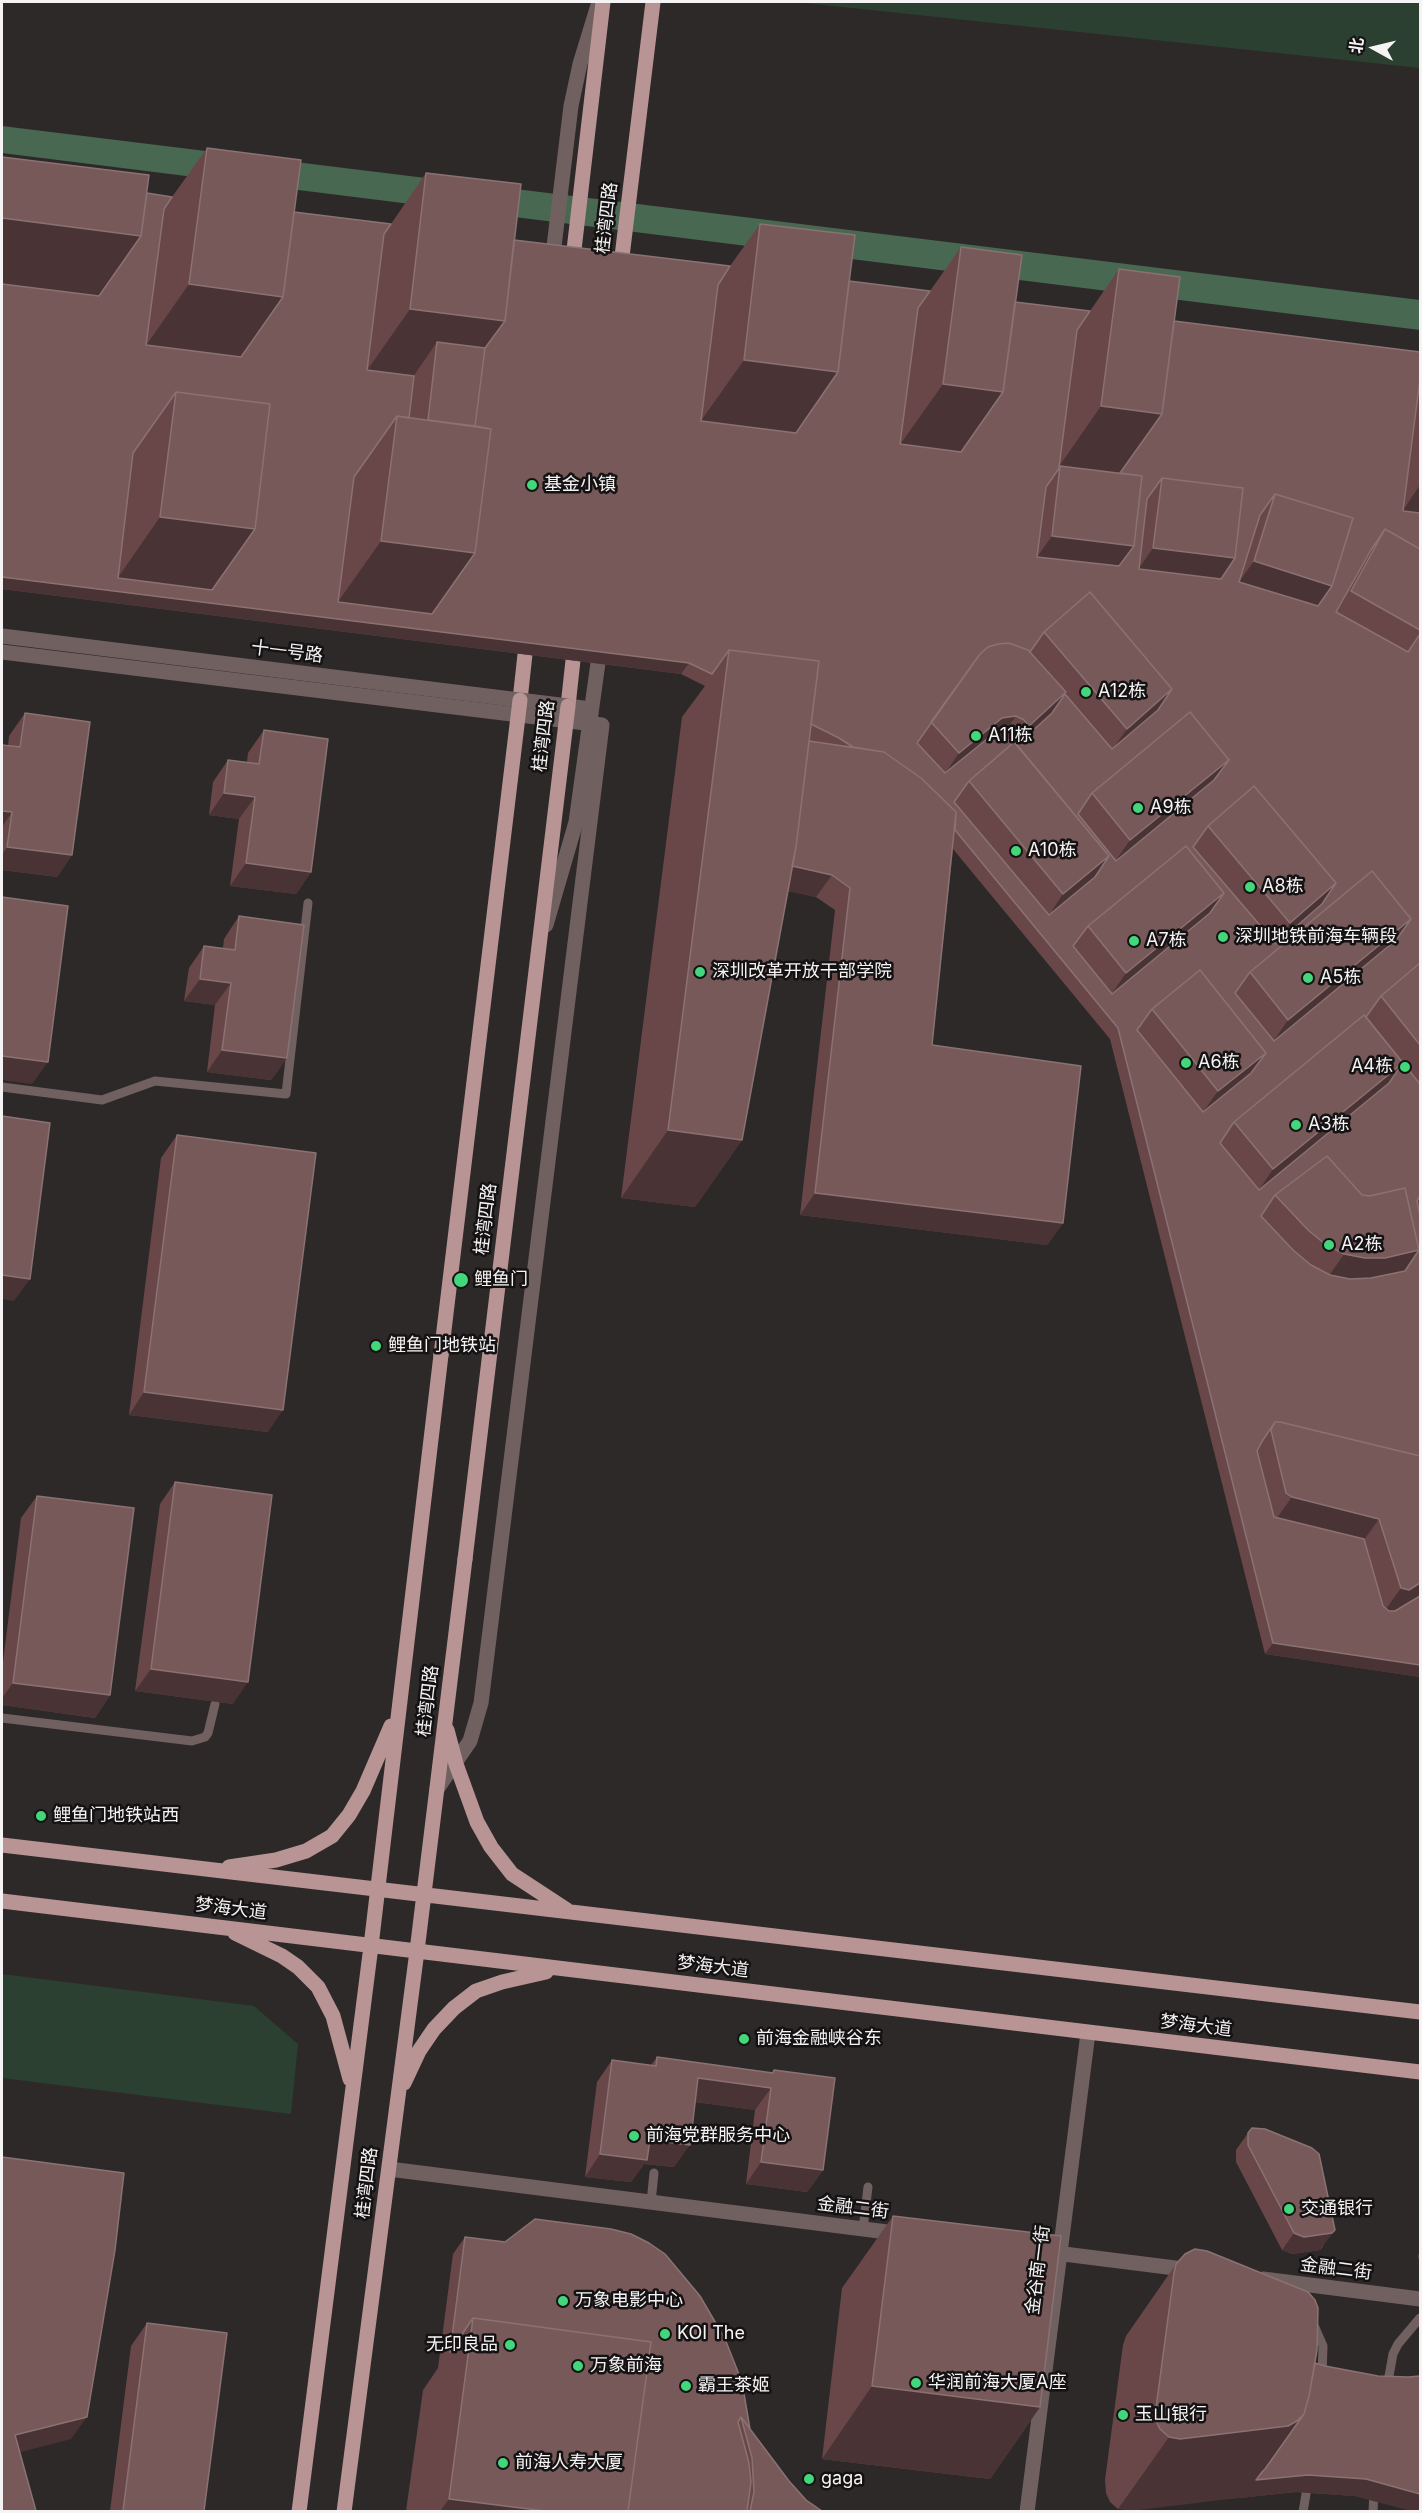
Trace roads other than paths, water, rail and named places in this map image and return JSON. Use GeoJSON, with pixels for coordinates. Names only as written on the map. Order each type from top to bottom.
{"type":"FeatureCollection","features":[{"type":"Feature","properties":{"kind":"main road","name":"桂湾四路"},"geometry":{"type":"LineString","coordinates":[[570,283],[601,2]]}},
{"type":"Feature","properties":{"kind":"main road","name":"桂湾四路"},"geometry":{"type":"LineString","coordinates":[[618,290],[653,2]]}},
{"type":"Feature","properties":{"kind":"main road","name":"桂湾四路"},"geometry":{"type":"LineString","coordinates":[[299,2511],[378,1890],[529,621]]}},
{"type":"Feature","properties":{"kind":"main road","name":"桂湾四路"},"geometry":{"type":"LineString","coordinates":[[344,2511],[424,1895],[577,626]]}},
{"type":"Feature","properties":{"kind":"main road"},"geometry":{"type":"LineString","coordinates":[[211,1870],[276,1860],[306,1851],[332,1836],[349,1815],[363,1791],[399,1710]]}},
{"type":"Feature","properties":{"kind":"main road"},"geometry":{"type":"LineString","coordinates":[[445,1722],[456,1764],[477,1822],[499,1859],[528,1886],[572,1912]]}},
{"type":"Feature","properties":{"kind":"main road","name":"梦海大道"},"geometry":{"type":"LineString","coordinates":[[2,1845],[1420,2012]]}},
{"type":"Feature","properties":{"kind":"main road","name":"梦海大道"},"geometry":{"type":"LineString","coordinates":[[2,1901],[1420,2072]]}},
{"type":"Feature","properties":{"kind":"main road"},"geometry":{"type":"LineString","coordinates":[[224,1928],[282,1956],[298,1967],[318,1987],[333,2016],[352,2091]]}},
{"type":"Feature","properties":{"kind":"main road"},"geometry":{"type":"LineString","coordinates":[[398,2097],[419,2051],[434,2029],[477,1991],[531,1974],[565,1969]]}},
{"type":"Feature","properties":{"kind":"street"},"geometry":{"type":"LineString","coordinates":[[550,281],[571,106],[580,64],[601,2]]}},
{"type":"Feature","properties":{"kind":"street","name":"十一号路"},"geometry":{"type":"LineString","coordinates":[[2,636],[591,709]]}},
{"type":"Feature","properties":{"kind":"street"},"geometry":{"type":"LineString","coordinates":[[2,652],[602,725],[481,1703],[470,1741],[437,1789]]}},
{"type":"Feature","properties":{"kind":"street"},"geometry":{"type":"LineString","coordinates":[[538,951],[576,822],[598,657]]}},
{"type":"Feature","properties":{"kind":"street","name":"金谷南一街"},"geometry":{"type":"LineString","coordinates":[[1027,2511],[1088,2033]]}},
{"type":"Feature","properties":{"kind":"street","name":"金融二街"},"geometry":{"type":"LineString","coordinates":[[389,2169],[920,2236]]}},
{"type":"Feature","properties":{"kind":"street"},"geometry":{"type":"LineString","coordinates":[[1021,2249],[1200,2271]]}},
{"type":"Feature","properties":{"kind":"street","name":"金融二街"},"geometry":{"type":"LineString","coordinates":[[1247,2277],[1296,2287],[1420,2299]]}},
{"type":"Feature","properties":{"kind":"lane"},"geometry":{"type":"LineString","coordinates":[[2,1087],[102,1100],[155,1081],[286,1094],[308,903]]}},
{"type":"Feature","properties":{"kind":"lane"},"geometry":{"type":"LineString","coordinates":[[2,1718],[192,1741],[205,1737],[208,1733],[215,1704]]}},
{"type":"Feature","properties":{"kind":"lane"},"geometry":{"type":"LineString","coordinates":[[651,2202],[654,2173]]}},
{"type":"Feature","properties":{"kind":"lane"},"geometry":{"type":"LineString","coordinates":[[863,2229],[868,2187]]}},
{"type":"Feature","properties":{"kind":"lane"},"geometry":{"type":"LineString","coordinates":[[1310,2316],[1323,2346],[1321,2384]]}},
{"type":"Feature","properties":{"kind":"lane"},"geometry":{"type":"LineString","coordinates":[[1386,2395],[1393,2354],[1398,2344],[1420,2318]]}},
{"type":"Feature","properties":{"kind":"lane"},"geometry":{"type":"LineString","coordinates":[[1303,2511],[1310,2470]]}},
{"type":"Feature","properties":{"kind":"lane"},"geometry":{"type":"LineString","coordinates":[[1373,2511],[1376,2475]]}},
{"type":"Feature","properties":{"kind":"place","name":"基金小镇"},"geometry":{"type":"Point","coordinates":[532,485]}},
{"type":"Feature","properties":{"kind":"place","name":"A12栋"},"geometry":{"type":"Point","coordinates":[1086,692]}},
{"type":"Feature","properties":{"kind":"place","name":"A11栋"},"geometry":{"type":"Point","coordinates":[976,736]}},
{"type":"Feature","properties":{"kind":"place","name":"A9栋"},"geometry":{"type":"Point","coordinates":[1138,808]}},
{"type":"Feature","properties":{"kind":"place","name":"A10栋"},"geometry":{"type":"Point","coordinates":[1016,851]}},
{"type":"Feature","properties":{"kind":"place","name":"A8栋"},"geometry":{"type":"Point","coordinates":[1250,887]}},
{"type":"Feature","properties":{"kind":"place","name":"深圳地铁前海车辆段"},"geometry":{"type":"Point","coordinates":[1223,937]}},
{"type":"Feature","properties":{"kind":"place","name":"A7栋"},"geometry":{"type":"Point","coordinates":[1134,941]}},
{"type":"Feature","properties":{"kind":"place","name":"深圳改革开放干部学院"},"geometry":{"type":"Point","coordinates":[700,972]}},
{"type":"Feature","properties":{"kind":"place","name":"A5栋"},"geometry":{"type":"Point","coordinates":[1308,978]}},
{"type":"Feature","properties":{"kind":"place","name":"A6栋"},"geometry":{"type":"Point","coordinates":[1186,1063]}},
{"type":"Feature","properties":{"kind":"place","name":"A4栋"},"geometry":{"type":"Point","coordinates":[1405,1067]}},
{"type":"Feature","properties":{"kind":"place","name":"A3栋"},"geometry":{"type":"Point","coordinates":[1296,1125]}},
{"type":"Feature","properties":{"kind":"place","name":"A2栋"},"geometry":{"type":"Point","coordinates":[1329,1245]}},
{"type":"Feature","properties":{"kind":"place","name":"鲤鱼门"},"geometry":{"type":"Point","coordinates":[461,1280]}},
{"type":"Feature","properties":{"kind":"place","name":"鲤鱼门地铁站"},"geometry":{"type":"Point","coordinates":[376,1346]}},
{"type":"Feature","properties":{"kind":"place","name":"鲤鱼门地铁站西"},"geometry":{"type":"Point","coordinates":[41,1816]}},
{"type":"Feature","properties":{"kind":"place","name":"前海金融峡谷东"},"geometry":{"type":"Point","coordinates":[744,2039]}},
{"type":"Feature","properties":{"kind":"place","name":"前海党群服务中心"},"geometry":{"type":"Point","coordinates":[634,2136]}},
{"type":"Feature","properties":{"kind":"place","name":"交通银行"},"geometry":{"type":"Point","coordinates":[1289,2209]}},
{"type":"Feature","properties":{"kind":"place","name":"万象电影中心"},"geometry":{"type":"Point","coordinates":[563,2301]}},
{"type":"Feature","properties":{"kind":"place","name":"KOI The"},"geometry":{"type":"Point","coordinates":[665,2334]}},
{"type":"Feature","properties":{"kind":"place","name":"无印良品"},"geometry":{"type":"Point","coordinates":[510,2345]}},
{"type":"Feature","properties":{"kind":"place","name":"万象前海"},"geometry":{"type":"Point","coordinates":[578,2366]}},
{"type":"Feature","properties":{"kind":"place","name":"华润前海大厦A座"},"geometry":{"type":"Point","coordinates":[916,2383]}},
{"type":"Feature","properties":{"kind":"place","name":"霸王茶姬"},"geometry":{"type":"Point","coordinates":[686,2386]}},
{"type":"Feature","properties":{"kind":"place","name":"玉山银行"},"geometry":{"type":"Point","coordinates":[1123,2415]}},
{"type":"Feature","properties":{"kind":"place","name":"前海人寿大厦"},"geometry":{"type":"Point","coordinates":[503,2463]}},
{"type":"Feature","properties":{"kind":"place","name":"gaga"},"geometry":{"type":"Point","coordinates":[809,2479]}}]}
